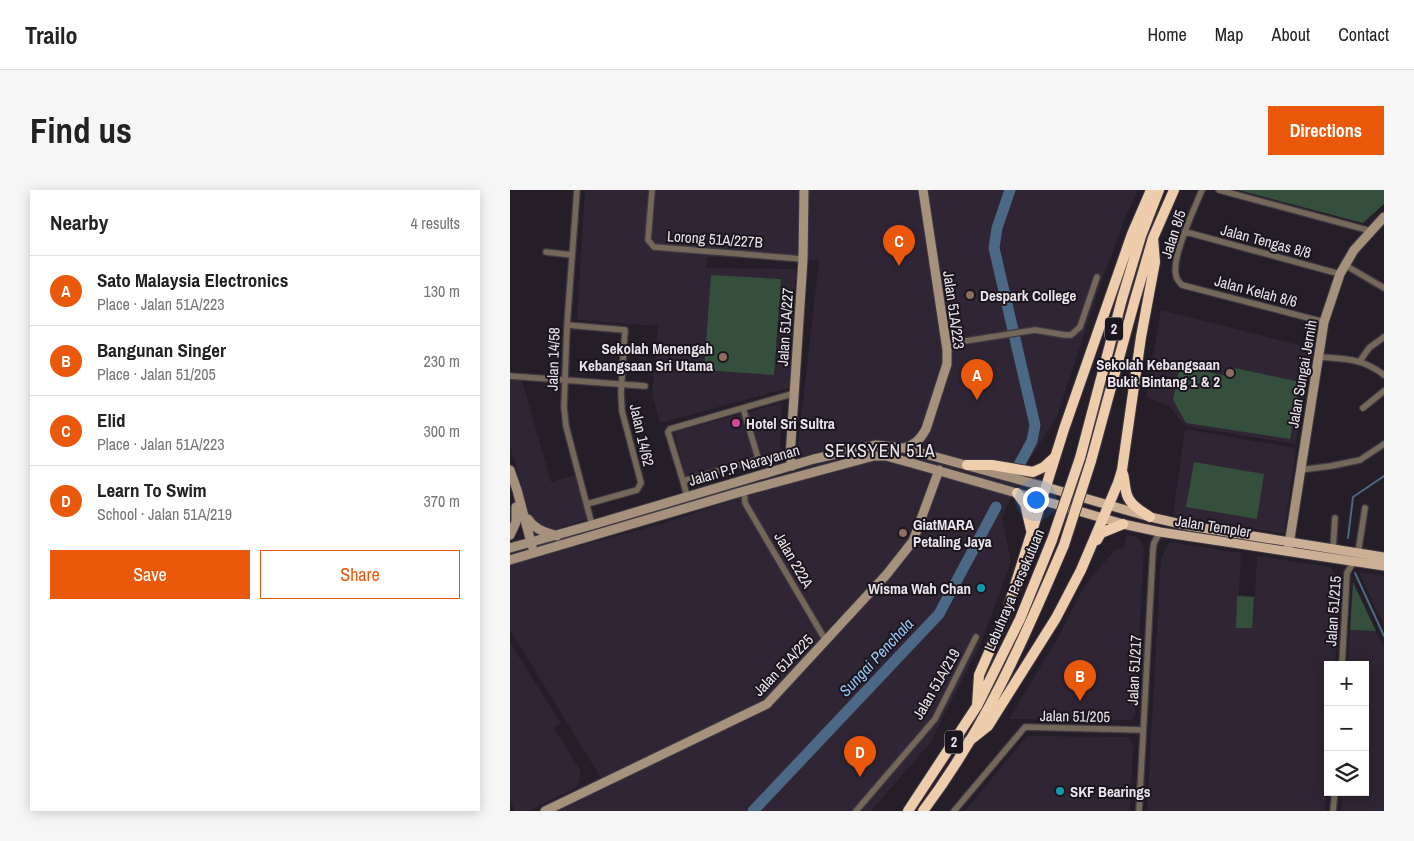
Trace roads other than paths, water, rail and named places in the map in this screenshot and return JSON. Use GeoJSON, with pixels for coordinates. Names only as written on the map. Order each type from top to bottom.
{"type":"FeatureCollection","features":[{"type":"Feature","properties":{"kind":"highway"},"geometry":{"type":"LineString","coordinates":[[977,706],[979,675],[1007,610],[1041,500],[1120,268],[1151,190]]}},
{"type":"Feature","properties":{"kind":"highway","name":"Lebuhraya Persekutuan"},"geometry":{"type":"LineString","coordinates":[[908,811],[977,706],[1020,619],[1052,540],[1080,458],[1141,236],[1159,190]]}},
{"type":"Feature","properties":{"kind":"highway","name":"Lebuhraya Persekutuan"},"geometry":{"type":"LineString","coordinates":[[924,811],[996,695],[1064,545],[1091,461],[1134,302],[1154,238],[1174,190]]}},
{"type":"Feature","properties":{"kind":"highway"},"geometry":{"type":"LineString","coordinates":[[1081,570],[1104,518],[1122,470],[1141,337],[1155,262],[1154,238]]}},
{"type":"Feature","properties":{"kind":"highway"},"geometry":{"type":"LineString","coordinates":[[967,465],[1002,467],[1022,472],[1033,472],[1044,467],[1056,456]]}},
{"type":"Feature","properties":{"kind":"highway"},"geometry":{"type":"LineString","coordinates":[[1122,470],[1128,497],[1134,505],[1150,516]]}},
{"type":"Feature","properties":{"kind":"highway"},"geometry":{"type":"LineString","coordinates":[[1017,493],[1026,504],[1032,531]]}},
{"type":"Feature","properties":{"kind":"highway"},"geometry":{"type":"LineString","coordinates":[[969,741],[988,726],[1056,618],[1101,533],[1123,524]]}},
{"type":"Feature","properties":{"kind":"main road","name":"Jalan Templer"},"geometry":{"type":"LineString","coordinates":[[1046,487],[1190,526],[1289,547],[1333,549],[1384,566]]}},
{"type":"Feature","properties":{"kind":"main road","name":"Jalan Templer"},"geometry":{"type":"LineString","coordinates":[[1041,500],[1123,524],[1160,532],[1356,557],[1384,557]]}},
{"type":"Feature","properties":{"kind":"street","name":"Jalan 14/58"},"geometry":{"type":"LineString","coordinates":[[577,190],[566,325],[564,380],[566,426],[592,526]]}},
{"type":"Feature","properties":{"kind":"street","name":"Lorong 51A/227B"},"geometry":{"type":"LineString","coordinates":[[652,190],[648,240],[654,247],[804,259]]}},
{"type":"Feature","properties":{"kind":"street","name":"Jalan 51A/227"},"geometry":{"type":"LineString","coordinates":[[792,466],[790,457],[804,259],[804,190]]}},
{"type":"Feature","properties":{"kind":"street","name":"Jalan 51A/223"},"geometry":{"type":"LineString","coordinates":[[903,448],[920,440],[926,430],[947,364],[946,344],[923,190]]}},
{"type":"Feature","properties":{"kind":"street","name":"Jalan 8/5"},"geometry":{"type":"LineString","coordinates":[[1182,284],[1176,276],[1175,268],[1202,190]]}},
{"type":"Feature","properties":{"kind":"street"},"geometry":{"type":"LineString","coordinates":[[1219,190],[1370,231]]}},
{"type":"Feature","properties":{"kind":"street","name":"Jalan Sungai Jernih"},"geometry":{"type":"LineString","coordinates":[[1289,547],[1324,322],[1345,264],[1354,250],[1384,217]]}},
{"type":"Feature","properties":{"kind":"street","name":"Jalan Tengas 8/8"},"geometry":{"type":"LineString","coordinates":[[1186,232],[1340,274]]}},
{"type":"Feature","properties":{"kind":"street"},"geometry":{"type":"LineString","coordinates":[[546,252],[572,255]]}},
{"type":"Feature","properties":{"kind":"street"},"geometry":{"type":"LineString","coordinates":[[1345,264],[1384,288]]}},
{"type":"Feature","properties":{"kind":"street"},"geometry":{"type":"LineString","coordinates":[[946,344],[1029,330],[1044,330],[1065,335],[1071,334],[1080,327],[1097,277]]}},
{"type":"Feature","properties":{"kind":"street","name":"Jalan Kelah 8/6"},"geometry":{"type":"LineString","coordinates":[[1182,284],[1324,322]]}},
{"type":"Feature","properties":{"kind":"street","name":"Jalan 14/62"},"geometry":{"type":"LineString","coordinates":[[566,325],[625,330],[622,410],[641,483],[637,490],[586,504]]}},
{"type":"Feature","properties":{"kind":"street"},"geometry":{"type":"LineString","coordinates":[[1360,361],[1369,348],[1384,337]]}},
{"type":"Feature","properties":{"kind":"street"},"geometry":{"type":"LineString","coordinates":[[1318,357],[1360,361],[1372,366],[1384,375]]}},
{"type":"Feature","properties":{"kind":"street"},"geometry":{"type":"LineString","coordinates":[[510,376],[644,386]]}},
{"type":"Feature","properties":{"kind":"street"},"geometry":{"type":"LineString","coordinates":[[1362,408],[1384,391]]}},
{"type":"Feature","properties":{"kind":"street"},"geometry":{"type":"LineString","coordinates":[[687,496],[668,432],[670,429],[795,393]]}},
{"type":"Feature","properties":{"kind":"street"},"geometry":{"type":"LineString","coordinates":[[683,481],[758,458],[743,408]]}},
{"type":"Feature","properties":{"kind":"street"},"geometry":{"type":"LineString","coordinates":[[1300,470],[1360,460],[1384,444]]}},
{"type":"Feature","properties":{"kind":"street","name":"Jalan P.P Narayanan"},"geometry":{"type":"LineString","coordinates":[[510,548],[529,545],[792,466],[849,450],[876,445],[903,448],[1046,487]]}},
{"type":"Feature","properties":{"kind":"street","name":"Jalan P.P Narayanan"},"geometry":{"type":"LineString","coordinates":[[510,560],[744,491],[874,456],[886,456],[1041,500]]}},
{"type":"Feature","properties":{"kind":"street"},"geometry":{"type":"LineString","coordinates":[[510,470],[529,545]]}},
{"type":"Feature","properties":{"kind":"street","name":"Jalan 51A/225"},"geometry":{"type":"LineString","coordinates":[[545,811],[762,707],[771,700],[887,574],[915,538],[939,470]]}},
{"type":"Feature","properties":{"kind":"street"},"geometry":{"type":"LineString","coordinates":[[510,482],[519,507],[533,527],[557,536]]}},
{"type":"Feature","properties":{"kind":"street","name":"Jalan 222A"},"geometry":{"type":"LineString","coordinates":[[744,491],[745,503],[826,641]]}},
{"type":"Feature","properties":{"kind":"street"},"geometry":{"type":"LineString","coordinates":[[510,535],[516,522],[519,507]]}},
{"type":"Feature","properties":{"kind":"street","name":"Jalan 51/215"},"geometry":{"type":"LineString","coordinates":[[1342,661],[1347,573],[1356,557],[1365,508]]}},
{"type":"Feature","properties":{"kind":"street"},"geometry":{"type":"LineString","coordinates":[[1333,549],[1335,518]]}},
{"type":"Feature","properties":{"kind":"street","name":"Jalan 51/217"},"geometry":{"type":"LineString","coordinates":[[1139,811],[1153,549],[1160,532]]}},
{"type":"Feature","properties":{"kind":"street"},"geometry":{"type":"LineString","coordinates":[[510,556],[529,545],[557,546]]}},
{"type":"Feature","properties":{"kind":"street","name":"Jalan 51A/219"},"geometry":{"type":"LineString","coordinates":[[856,811],[935,719],[976,636]]}},
{"type":"Feature","properties":{"kind":"street","name":"Jalan 51/205"},"geometry":{"type":"LineString","coordinates":[[954,811],[1025,728],[1143,730]]}},
{"type":"Feature","properties":{"kind":"street"},"geometry":{"type":"LineString","coordinates":[[1334,796],[1334,811]]}},
{"type":"Feature","properties":{"kind":"waterway","name":"Sungai Penchala"},"geometry":{"type":"LineString","coordinates":[[1010,190],[997,228],[994,248],[1035,425],[1032,441],[1020,463]]}},
{"type":"Feature","properties":{"kind":"waterway"},"geometry":{"type":"LineString","coordinates":[[1348,538],[1353,497],[1384,476]]}},
{"type":"Feature","properties":{"kind":"waterway","name":"Sungai Penchala"},"geometry":{"type":"LineString","coordinates":[[753,811],[939,614],[996,507]]}},
{"type":"Feature","properties":{"kind":"waterway"},"geometry":{"type":"LineString","coordinates":[[1355,573],[1384,636]]}},
{"type":"Feature","properties":{"kind":"place","name":"Elid"},"geometry":{"type":"Point","coordinates":[899,266]}},
{"type":"Feature","properties":{"kind":"place","name":"Despark College"},"geometry":{"type":"Point","coordinates":[970,295]}},
{"type":"Feature","properties":{"kind":"place","name":"Sekolah Menengah Kebangsaan Sri Utama"},"geometry":{"type":"Point","coordinates":[723,357]}},
{"type":"Feature","properties":{"kind":"place","name":"Sekolah Kebangsaan Bukit Bintang 1 & 2"},"geometry":{"type":"Point","coordinates":[1230,373]}},
{"type":"Feature","properties":{"kind":"place","name":"Sato Malaysia Electronics"},"geometry":{"type":"Point","coordinates":[977,400]}},
{"type":"Feature","properties":{"kind":"place","name":"Hotel Sri Sultra"},"geometry":{"type":"Point","coordinates":[736,423]}},
{"type":"Feature","properties":{"kind":"place","name":"GiatMARA Petaling Jaya"},"geometry":{"type":"Point","coordinates":[903,533]}},
{"type":"Feature","properties":{"kind":"place","name":"Wisma Wah Chan"},"geometry":{"type":"Point","coordinates":[981,588]}},
{"type":"Feature","properties":{"kind":"place","name":"Bangunan Singer"},"geometry":{"type":"Point","coordinates":[1080,701]}},
{"type":"Feature","properties":{"kind":"place","name":"Learn To Swim"},"geometry":{"type":"Point","coordinates":[860,777]}},
{"type":"Feature","properties":{"kind":"place","name":"SKF Bearings"},"geometry":{"type":"Point","coordinates":[1060,791]}},
{"type":"Feature","properties":{"kind":"district","name":"SEKSYEN 51A"},"geometry":{"type":"Point","coordinates":[880,450]}}]}
